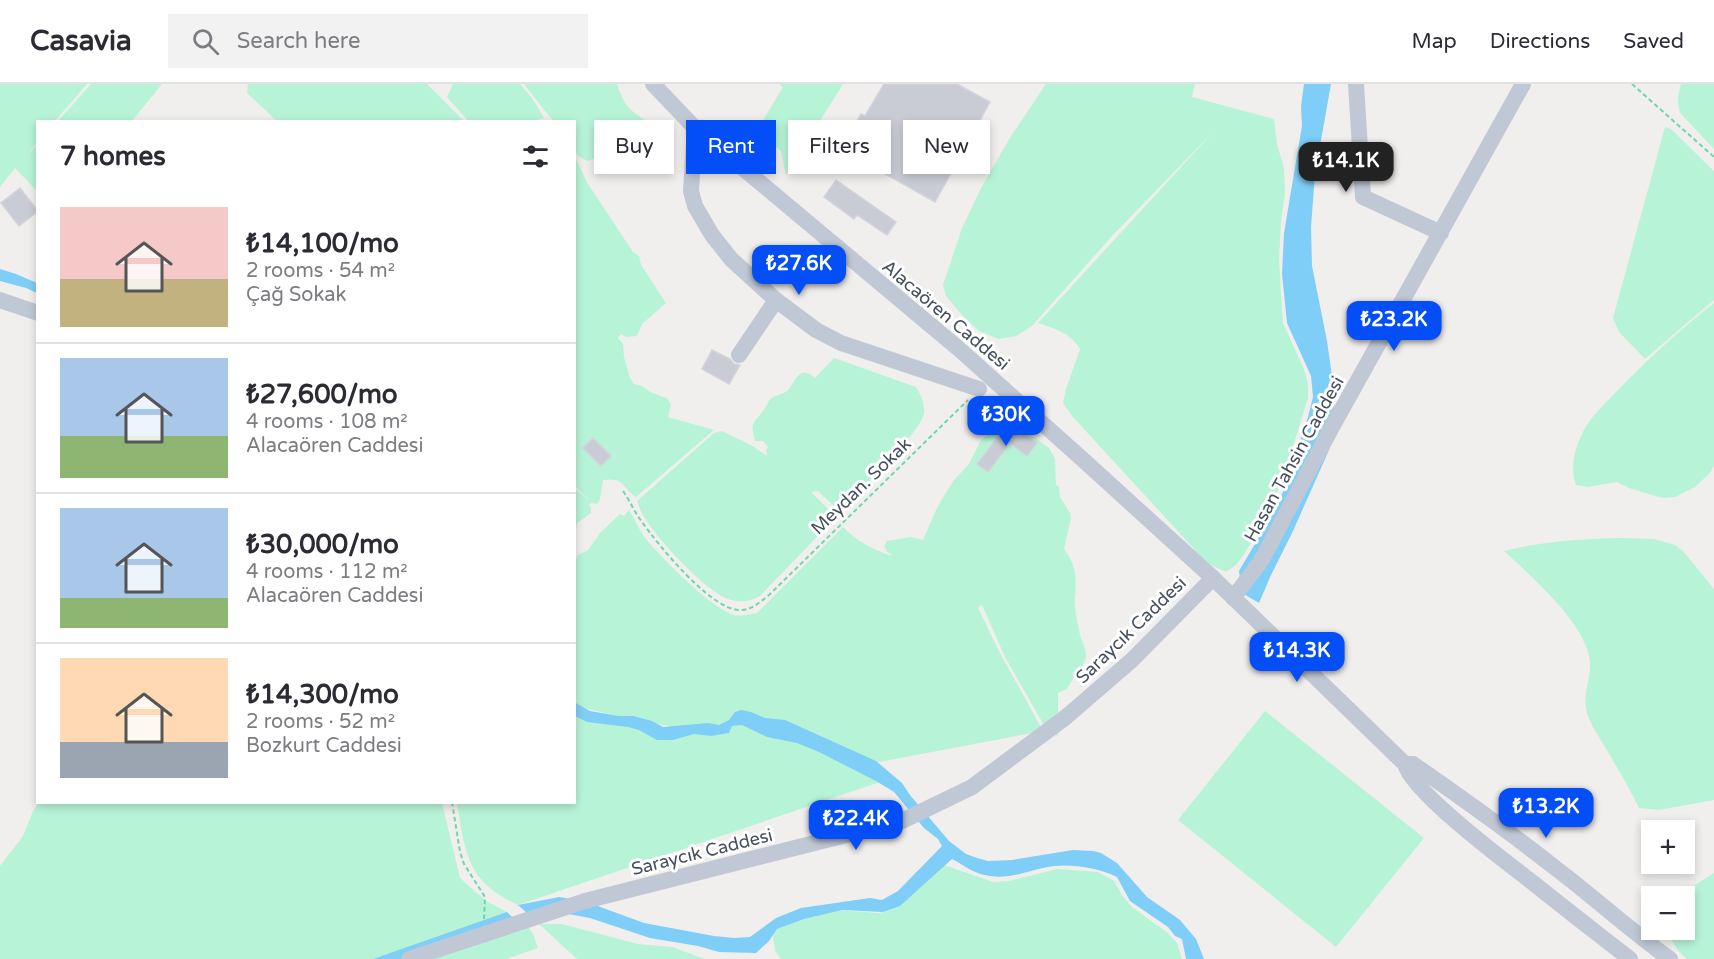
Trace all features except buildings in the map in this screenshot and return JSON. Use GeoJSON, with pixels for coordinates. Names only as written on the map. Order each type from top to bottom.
{"type":"FeatureCollection","features":[{"type":"Feature","properties":{"kind":"street","name":"Alacaören Caddesi"},"geometry":{"type":"LineString","coordinates":[[653,84],[687,120]]}},
{"type":"Feature","properties":{"kind":"street"},"geometry":{"type":"LineString","coordinates":[[1356,84],[1364,197],[1441,232]]}},
{"type":"Feature","properties":{"kind":"street","name":"Hasan Tahsin Caddesi"},"geometry":{"type":"LineString","coordinates":[[1233,598],[1261,561],[1523,84]]}},
{"type":"Feature","properties":{"kind":"street"},"geometry":{"type":"LineString","coordinates":[[692,174],[691,191],[695,206],[712,235],[731,259],[776,300],[816,330],[841,343],[979,389]]}},
{"type":"Feature","properties":{"kind":"street","name":"Alacaören Caddesi"},"geometry":{"type":"LineString","coordinates":[[749,174],[959,349],[1212,578],[1405,764]]}},
{"type":"Feature","properties":{"kind":"street"},"geometry":{"type":"LineString","coordinates":[[0,300],[36,312]]}},
{"type":"Feature","properties":{"kind":"street"},"geometry":{"type":"LineString","coordinates":[[738,355],[776,300]]}},
{"type":"Feature","properties":{"kind":"street","name":"Saraycık Caddesi"},"geometry":{"type":"LineString","coordinates":[[409,959],[585,901],[902,821],[972,787],[1066,717],[1132,660],[1212,578]]}},
{"type":"Feature","properties":{"kind":"street"},"geometry":{"type":"LineString","coordinates":[[1630,959],[1468,831],[1425,793],[1409,774],[1405,764],[1413,764],[1451,790],[1559,870],[1642,939],[1670,959]]}},
{"type":"Feature","properties":{"kind":"path"},"geometry":{"type":"LineString","coordinates":[[1632,84],[1714,158]]}},
{"type":"Feature","properties":{"kind":"path","name":"Meydan. Sokak"},"geometry":{"type":"LineString","coordinates":[[623,491],[671,559],[705,593],[732,608],[747,609],[769,596],[979,389]]}},
{"type":"Feature","properties":{"kind":"path"},"geometry":{"type":"LineString","coordinates":[[452,804],[464,864],[485,897],[483,934]]}},
{"type":"Feature","properties":{"kind":"green space"},"geometry":{"type":"Polygon","coordinates":[[[0,84],[87,84],[56,120],[36,120],[36,143],[27,155],[36,146],[36,190],[15,168],[0,187],[0,84]]]}},
{"type":"Feature","properties":{"kind":"green space"},"geometry":{"type":"Polygon","coordinates":[[[91,84],[162,84],[133,120],[59,120],[91,84]]]}},
{"type":"Feature","properties":{"kind":"green space"},"geometry":{"type":"Polygon","coordinates":[[[248,84],[427,84],[463,120],[276,120],[247,93],[248,84]]]}},
{"type":"Feature","properties":{"kind":"green space"},"geometry":{"type":"Polygon","coordinates":[[[453,84],[520,84],[544,118],[536,120],[467,120],[447,97],[453,84]]]}},
{"type":"Feature","properties":{"kind":"green space"},"geometry":{"type":"Polygon","coordinates":[[[524,84],[617,84],[627,106],[645,120],[594,120],[594,159],[587,161],[576,153],[576,120],[552,120],[524,84]]]}},
{"type":"Feature","properties":{"kind":"green space"},"geometry":{"type":"Polygon","coordinates":[[[779,84],[843,84],[820,120],[788,120],[788,172],[786,175],[781,151],[776,147],[776,120],[763,120],[783,87],[779,84]]]}},
{"type":"Feature","properties":{"kind":"green space"},"geometry":{"type":"Polygon","coordinates":[[[1046,84],[1195,84],[1192,97],[1274,119],[1277,144],[1284,168],[1285,193],[1279,260],[1283,323],[1304,369],[1308,384],[1308,398],[1271,509],[1243,556],[1226,572],[1207,563],[1072,416],[1063,403],[1080,349],[1067,335],[1038,323],[1215,130],[1113,235],[1032,326],[1016,336],[999,339],[979,331],[962,315],[946,296],[943,285],[962,228],[982,186],[1011,136],[1046,84]]]}},
{"type":"Feature","properties":{"kind":"green space"},"geometry":{"type":"Polygon","coordinates":[[[1681,84],[1714,84],[1714,149],[1681,114],[1678,99],[1681,84]]]}},
{"type":"Feature","properties":{"kind":"green space"},"geometry":{"type":"Polygon","coordinates":[[[1665,127],[1671,129],[1714,171],[1714,300],[1645,359],[1619,332],[1613,318],[1665,127]]]}},
{"type":"Feature","properties":{"kind":"green space"},"geometry":{"type":"Polygon","coordinates":[[[576,159],[588,184],[633,252],[639,256],[641,265],[666,303],[642,324],[637,336],[626,337],[621,334],[618,338],[623,344],[630,378],[634,384],[667,398],[671,405],[668,417],[714,430],[636,497],[619,481],[603,480],[600,499],[597,504],[589,505],[591,513],[577,523],[576,530],[576,490],[589,500],[576,487],[576,159]]]}},
{"type":"Feature","properties":{"kind":"green space"},"geometry":{"type":"Polygon","coordinates":[[[1714,303],[1714,466],[1709,474],[1695,487],[1675,497],[1662,498],[1617,482],[1587,487],[1576,485],[1573,467],[1576,448],[1592,418],[1651,358],[1714,303]]]}},
{"type":"Feature","properties":{"kind":"green space"},"geometry":{"type":"Polygon","coordinates":[[[834,358],[916,387],[921,396],[924,413],[912,434],[840,512],[818,491],[811,492],[836,517],[760,596],[744,601],[728,599],[707,586],[671,551],[642,514],[637,501],[714,433],[722,431],[751,445],[767,456],[768,447],[763,441],[755,441],[753,425],[756,419],[770,399],[787,391],[798,376],[805,373],[815,378],[834,358]]]}},
{"type":"Feature","properties":{"kind":"green space"},"geometry":{"type":"Polygon","coordinates":[[[1004,415],[1049,448],[1055,459],[1056,485],[1070,513],[1071,518],[1064,549],[1075,572],[1075,609],[1086,657],[1067,689],[1058,693],[1058,736],[1047,731],[1005,657],[982,605],[978,608],[1043,731],[874,763],[740,715],[727,724],[735,721],[799,737],[883,781],[518,905],[501,896],[478,876],[466,851],[457,804],[576,804],[576,708],[652,730],[686,729],[576,706],[576,559],[578,555],[588,550],[600,533],[620,514],[624,516],[629,510],[650,544],[712,603],[734,615],[757,613],[843,527],[864,544],[889,555],[893,555],[887,552],[884,546],[887,541],[911,537],[923,540],[945,494],[969,464],[981,440],[993,430],[1004,415]]]}},
{"type":"Feature","properties":{"kind":"green space"},"geometry":{"type":"Polygon","coordinates":[[[1654,539],[1675,545],[1684,552],[1714,589],[1714,800],[1659,810],[1639,808],[1588,716],[1586,695],[1590,662],[1587,647],[1556,601],[1504,551],[1563,541],[1654,539]]]}},
{"type":"Feature","properties":{"kind":"green space"},"geometry":{"type":"Polygon","coordinates":[[[1265,711],[1424,838],[1336,947],[1178,820],[1265,711]]]}},
{"type":"Feature","properties":{"kind":"green space"},"geometry":{"type":"Polygon","coordinates":[[[38,804],[442,804],[460,878],[486,901],[507,912],[514,919],[526,923],[538,948],[506,959],[0,959],[0,866],[23,836],[38,804]]]}},
{"type":"Feature","properties":{"kind":"green space"},"geometry":{"type":"Polygon","coordinates":[[[944,865],[993,882],[1009,881],[1057,869],[1098,872],[1114,881],[1132,907],[1168,933],[1177,943],[1182,959],[781,959],[775,951],[773,935],[777,929],[837,910],[879,913],[890,910],[944,865]]]}},
{"type":"Feature","properties":{"kind":"green space"},"geometry":{"type":"Polygon","coordinates":[[[1714,873],[1714,959],[1687,959],[1678,951],[1672,940],[1695,940],[1693,886],[1714,873]]]}},
{"type":"Feature","properties":{"kind":"green space"},"geometry":{"type":"Polygon","coordinates":[[[539,924],[562,924],[638,944],[672,947],[705,959],[577,959],[539,924]]]}},
{"type":"Feature","properties":{"kind":"water"},"geometry":{"type":"Polygon","coordinates":[[[1304,84],[1331,84],[1315,174],[1311,227],[1312,266],[1327,341],[1335,418],[1329,450],[1259,603],[1242,593],[1239,571],[1279,503],[1313,397],[1311,376],[1287,323],[1282,274],[1284,233],[1302,126],[1301,106],[1304,84]]]}},
{"type":"Feature","properties":{"kind":"water"},"geometry":{"type":"Polygon","coordinates":[[[0,269],[36,283],[36,293],[26,288],[0,281],[0,269]]]}},
{"type":"Feature","properties":{"kind":"water"},"geometry":{"type":"Polygon","coordinates":[[[576,703],[590,711],[633,716],[652,721],[663,727],[708,723],[719,725],[741,710],[765,718],[785,720],[876,761],[902,783],[949,841],[966,854],[988,861],[1012,860],[1073,850],[1101,853],[1117,863],[1147,897],[1180,920],[1196,939],[1204,959],[1186,959],[1182,939],[1130,901],[1117,877],[1078,866],[1045,867],[1003,877],[976,872],[952,859],[900,906],[883,912],[842,910],[804,919],[777,929],[769,941],[756,953],[719,952],[650,938],[590,918],[563,913],[528,914],[518,905],[559,897],[584,901],[644,923],[714,936],[750,937],[776,918],[801,908],[870,898],[882,900],[898,891],[942,846],[894,792],[819,752],[797,743],[767,737],[742,725],[732,726],[729,733],[711,736],[694,734],[673,740],[657,740],[628,727],[587,722],[576,716],[576,703]]]}},
{"type":"Feature","properties":{"kind":"water"},"geometry":{"type":"Polygon","coordinates":[[[507,912],[514,919],[401,959],[373,959],[507,912]]]}}]}
